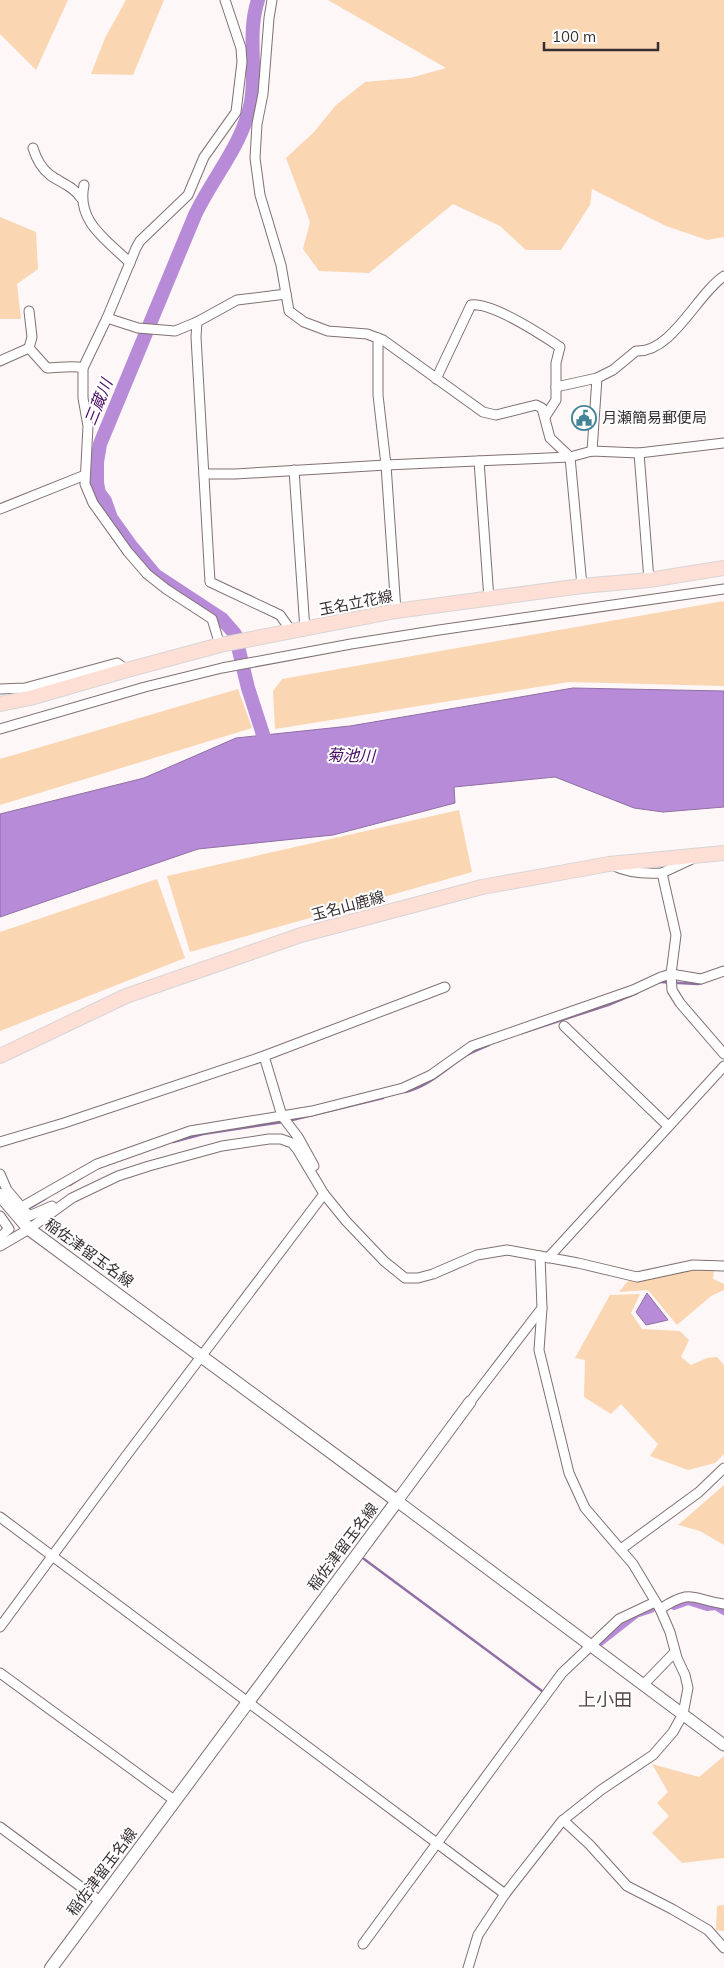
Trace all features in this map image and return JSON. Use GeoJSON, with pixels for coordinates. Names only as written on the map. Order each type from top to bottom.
{"type":"FeatureCollection","features":[{"type":"Feature","properties":{"kind":"main road","name":"玉名立花線"},"geometry":{"type":"LineString","coordinates":[[0,704],[30,698],[227,644],[396,611],[582,586],[649,580],[724,568]]}},
{"type":"Feature","properties":{"kind":"main road","name":"玉名山鹿線"},"geometry":{"type":"LineString","coordinates":[[0,1056],[126,996],[301,935],[482,887],[609,864],[724,854]]}},
{"type":"Feature","properties":{"kind":"main road","name":"稲佐津留玉名線"},"geometry":{"type":"LineString","coordinates":[[0,1196],[29,1229],[397,1502],[51,1968]]}},
{"type":"Feature","properties":{"kind":"street"},"geometry":{"type":"LineString","coordinates":[[225,0],[241,48],[242,62],[236,112],[215,145],[204,157],[188,195],[140,241],[83,368],[83,398],[88,426],[85,484],[93,503],[128,552],[147,574],[166,589],[212,619],[227,644]]}},
{"type":"Feature","properties":{"kind":"street"},"geometry":{"type":"LineString","coordinates":[[272,0],[255,158],[260,194],[281,265],[289,311],[304,322],[328,331],[367,334],[383,340],[484,412],[496,415],[536,405],[542,408],[550,438],[570,457],[582,586]]}},
{"type":"Feature","properties":{"kind":"street"},"geometry":{"type":"LineString","coordinates":[[33,148],[37,160],[48,174],[76,190],[81,198],[83,209],[91,226],[130,263]]}},
{"type":"Feature","properties":{"kind":"street"},"geometry":{"type":"LineString","coordinates":[[81,198],[84,185]]}},
{"type":"Feature","properties":{"kind":"street"},"geometry":{"type":"LineString","coordinates":[[556,387],[597,378],[613,370],[636,351],[646,352],[670,336],[708,291],[724,276]]}},
{"type":"Feature","properties":{"kind":"street"},"geometry":{"type":"LineString","coordinates":[[107,318],[138,328],[175,331],[197,322],[237,300],[286,294]]}},
{"type":"Feature","properties":{"kind":"street"},"geometry":{"type":"LineString","coordinates":[[436,379],[471,305],[477,304],[487,307],[533,329],[560,347],[556,364],[556,400],[545,417]]}},
{"type":"Feature","properties":{"kind":"street"},"geometry":{"type":"LineString","coordinates":[[29,311],[32,337],[29,348]]}},
{"type":"Feature","properties":{"kind":"street"},"geometry":{"type":"LineString","coordinates":[[197,322],[196,337],[210,582],[280,615],[299,631]]}},
{"type":"Feature","properties":{"kind":"street"},"geometry":{"type":"LineString","coordinates":[[378,338],[378,395],[386,465],[396,611]]}},
{"type":"Feature","properties":{"kind":"street"},"geometry":{"type":"LineString","coordinates":[[29,348],[47,368],[74,366],[83,368]]}},
{"type":"Feature","properties":{"kind":"street"},"geometry":{"type":"LineString","coordinates":[[0,361],[29,348]]}},
{"type":"Feature","properties":{"kind":"street"},"geometry":{"type":"LineString","coordinates":[[592,451],[597,378]]}},
{"type":"Feature","properties":{"kind":"street"},"geometry":{"type":"LineString","coordinates":[[204,474],[570,457],[592,451],[639,453],[724,443]]}},
{"type":"Feature","properties":{"kind":"street"},"geometry":{"type":"LineString","coordinates":[[639,453],[649,580]]}},
{"type":"Feature","properties":{"kind":"street"},"geometry":{"type":"LineString","coordinates":[[478,461],[489,599]]}},
{"type":"Feature","properties":{"kind":"street"},"geometry":{"type":"LineString","coordinates":[[294,470],[299,631]]}},
{"type":"Feature","properties":{"kind":"street"},"geometry":{"type":"LineString","coordinates":[[0,509],[85,475]]}},
{"type":"Feature","properties":{"kind":"street"},"geometry":{"type":"LineString","coordinates":[[0,729],[145,687],[234,666],[439,630],[724,590]]}},
{"type":"Feature","properties":{"kind":"street"},"geometry":{"type":"LineString","coordinates":[[0,689],[25,688],[117,663],[127,670]]}},
{"type":"Feature","properties":{"kind":"street"},"geometry":{"type":"LineString","coordinates":[[609,864],[620,869],[652,874],[662,873],[696,856]]}},
{"type":"Feature","properties":{"kind":"street"},"geometry":{"type":"LineString","coordinates":[[662,873],[676,936],[671,974],[672,990],[680,1003],[724,1054]]}},
{"type":"Feature","properties":{"kind":"street"},"geometry":{"type":"LineString","coordinates":[[20,1208],[97,1164],[180,1135],[209,1127],[312,1111],[403,1088],[431,1075],[472,1046],[587,1007],[671,974],[701,980],[724,971]]}},
{"type":"Feature","properties":{"kind":"street"},"geometry":{"type":"LineString","coordinates":[[0,1142],[264,1056],[445,987]]}},
{"type":"Feature","properties":{"kind":"street"},"geometry":{"type":"LineString","coordinates":[[564,1026],[668,1126]]}},
{"type":"Feature","properties":{"kind":"street"},"geometry":{"type":"LineString","coordinates":[[264,1056],[282,1116],[315,1168],[313,1176]]}},
{"type":"Feature","properties":{"kind":"street"},"geometry":{"type":"LineString","coordinates":[[468,1968],[478,1935],[505,1894],[563,1820],[601,1790],[653,1755],[673,1732],[683,1714],[688,1688],[685,1675],[658,1606],[633,1564],[585,1508],[569,1473],[539,1350],[544,1257],[724,1066]]}},
{"type":"Feature","properties":{"kind":"street"},"geometry":{"type":"LineString","coordinates":[[0,1174],[6,1190],[29,1216],[118,1176],[149,1166],[222,1146],[281,1139],[292,1143],[324,1194],[365,1242],[405,1278],[418,1278],[433,1274],[477,1255],[507,1250],[637,1277],[693,1265],[724,1266]]}},
{"type":"Feature","properties":{"kind":"street"},"geometry":{"type":"LineString","coordinates":[[0,1628],[201,1356],[324,1194]]}},
{"type":"Feature","properties":{"kind":"street"},"geometry":{"type":"LineString","coordinates":[[0,1246],[29,1229],[72,1198]]}},
{"type":"Feature","properties":{"kind":"street"},"geometry":{"type":"LineString","coordinates":[[0,1216],[9,1229],[0,1237]]}},
{"type":"Feature","properties":{"kind":"street"},"geometry":{"type":"LineString","coordinates":[[542,1308],[397,1502],[724,1745]]}},
{"type":"Feature","properties":{"kind":"street"},"geometry":{"type":"LineString","coordinates":[[621,1548],[699,1492],[724,1468]]}},
{"type":"Feature","properties":{"kind":"street"},"geometry":{"type":"LineString","coordinates":[[0,1518],[250,1702],[436,1844],[468,1864],[505,1894]]}},
{"type":"Feature","properties":{"kind":"street"},"geometry":{"type":"LineString","coordinates":[[363,1944],[562,1672],[589,1646],[619,1619],[682,1597],[694,1596],[724,1604]]}},
{"type":"Feature","properties":{"kind":"street"},"geometry":{"type":"LineString","coordinates":[[643,1685],[675,1652]]}},
{"type":"Feature","properties":{"kind":"street"},"geometry":{"type":"LineString","coordinates":[[0,1674],[174,1800],[174,1802]]}},
{"type":"Feature","properties":{"kind":"street"},"geometry":{"type":"LineString","coordinates":[[563,1820],[590,1845],[627,1886],[708,1930],[724,1948]]}},
{"type":"Feature","properties":{"kind":"street"},"geometry":{"type":"LineString","coordinates":[[0,1826],[100,1901]]}},
{"type":"Feature","properties":{"kind":"shaded area"},"geometry":{"type":"Polygon","coordinates":[[[0,0],[68,0],[36,70],[0,34],[0,0]]]}},
{"type":"Feature","properties":{"kind":"shaded area"},"geometry":{"type":"Polygon","coordinates":[[[126,0],[164,0],[133,75],[91,74],[105,38],[126,0]]]}},
{"type":"Feature","properties":{"kind":"shaded area"},"geometry":{"type":"Polygon","coordinates":[[[328,0],[724,0],[724,237],[707,240],[666,226],[592,189],[590,205],[561,250],[526,250],[500,226],[453,204],[369,273],[319,271],[303,249],[310,222],[286,158],[314,132],[336,105],[365,82],[410,78],[446,68],[328,0]]]}},
{"type":"Feature","properties":{"kind":"shaded area"},"geometry":{"type":"Polygon","coordinates":[[[0,217],[36,232],[38,269],[17,284],[21,319],[0,319],[0,217]]]}},
{"type":"Feature","properties":{"kind":"shaded area"},"geometry":{"type":"Polygon","coordinates":[[[724,601],[724,686],[569,682],[275,729],[273,691],[282,679],[724,601]]]}},
{"type":"Feature","properties":{"kind":"shaded area"},"geometry":{"type":"Polygon","coordinates":[[[238,689],[252,728],[0,805],[0,759],[238,689]]]}},
{"type":"Feature","properties":{"kind":"shaded area"},"geometry":{"type":"Polygon","coordinates":[[[459,810],[472,872],[190,952],[167,876],[459,810]]]}},
{"type":"Feature","properties":{"kind":"shaded area"},"geometry":{"type":"Polygon","coordinates":[[[157,879],[185,958],[0,1031],[0,932],[157,879]]]}},
{"type":"Feature","properties":{"kind":"shaded area"},"geometry":{"type":"Polygon","coordinates":[[[695,1268],[714,1270],[713,1279],[724,1284],[724,1290],[711,1296],[677,1325],[648,1290],[619,1292],[627,1282],[633,1279],[695,1268]]]}},
{"type":"Feature","properties":{"kind":"shaded area"},"geometry":{"type":"Polygon","coordinates":[[[640,1294],[631,1313],[642,1329],[680,1331],[689,1340],[681,1357],[691,1365],[707,1358],[717,1357],[724,1365],[724,1454],[715,1463],[688,1470],[650,1456],[658,1444],[621,1404],[611,1414],[584,1397],[585,1360],[575,1358],[610,1295],[640,1294]]]}},
{"type":"Feature","properties":{"kind":"shaded area"},"geometry":{"type":"Polygon","coordinates":[[[724,1485],[724,1545],[700,1531],[678,1525],[724,1485]]]}},
{"type":"Feature","properties":{"kind":"shaded area"},"geometry":{"type":"Polygon","coordinates":[[[724,1756],[724,1858],[682,1863],[652,1833],[669,1816],[657,1803],[668,1792],[652,1764],[699,1777],[724,1756]]]}},
{"type":"Feature","properties":{"kind":"shaded area"},"geometry":{"type":"Polygon","coordinates":[[[724,1905],[724,1931],[716,1930],[717,1906],[724,1905]]]}},
{"type":"Feature","properties":{"kind":"water","name":"菊池川"},"geometry":{"type":"Polygon","coordinates":[[[573,688],[724,691],[724,807],[663,812],[634,808],[555,777],[454,787],[455,803],[333,835],[198,849],[0,917],[0,814],[144,778],[236,738],[350,726],[573,688]]]}},
{"type":"Feature","properties":{"kind":"water"},"geometry":{"type":"Polygon","coordinates":[[[647,1293],[668,1320],[646,1325],[636,1312],[647,1293]]]}},
{"type":"Feature","properties":{"kind":"waterway","name":"三蔵川"},"geometry":{"type":"LineString","coordinates":[[258,0],[253,25],[253,89],[247,117],[235,146],[195,215],[100,444],[97,462],[97,483],[99,493],[105,501],[111,518],[155,575],[222,619],[235,634],[248,688],[268,750],[271,752]]}},
{"type":"Feature","properties":{"kind":"waterway"},"geometry":{"type":"LineString","coordinates":[[660,982],[702,983]]}},
{"type":"Feature","properties":{"kind":"waterway"},"geometry":{"type":"LineString","coordinates":[[522,1033],[608,1005],[637,993]]}},
{"type":"Feature","properties":{"kind":"waterway"},"geometry":{"type":"LineString","coordinates":[[405,1092],[422,1086],[467,1055],[489,1045]]}},
{"type":"Feature","properties":{"kind":"waterway"},"geometry":{"type":"LineString","coordinates":[[288,1121],[383,1098]]}},
{"type":"Feature","properties":{"kind":"waterway"},"geometry":{"type":"LineString","coordinates":[[173,1142],[203,1134],[283,1122]]}},
{"type":"Feature","properties":{"kind":"waterway"},"geometry":{"type":"LineString","coordinates":[[70,1185],[84,1176]]}},
{"type":"Feature","properties":{"kind":"waterway"},"geometry":{"type":"LineString","coordinates":[[28,1209],[45,1199]]}},
{"type":"Feature","properties":{"kind":"waterway"},"geometry":{"type":"LineString","coordinates":[[364,1559],[542,1691]]}},
{"type":"Feature","properties":{"kind":"waterway"},"geometry":{"type":"LineString","coordinates":[[674,1606],[688,1601],[707,1607],[716,1606],[724,1611]]}},
{"type":"Feature","properties":{"kind":"waterway"},"geometry":{"type":"LineString","coordinates":[[599,1643],[636,1614],[651,1609]]}},
{"type":"Feature","properties":{"kind":"place","name":"月瀬簡易郵便局"},"geometry":{"type":"Point","coordinates":[584,418]}},
{"type":"Feature","properties":{"kind":"district","name":"上小田"},"geometry":{"type":"Point","coordinates":[605,1700]}}]}
